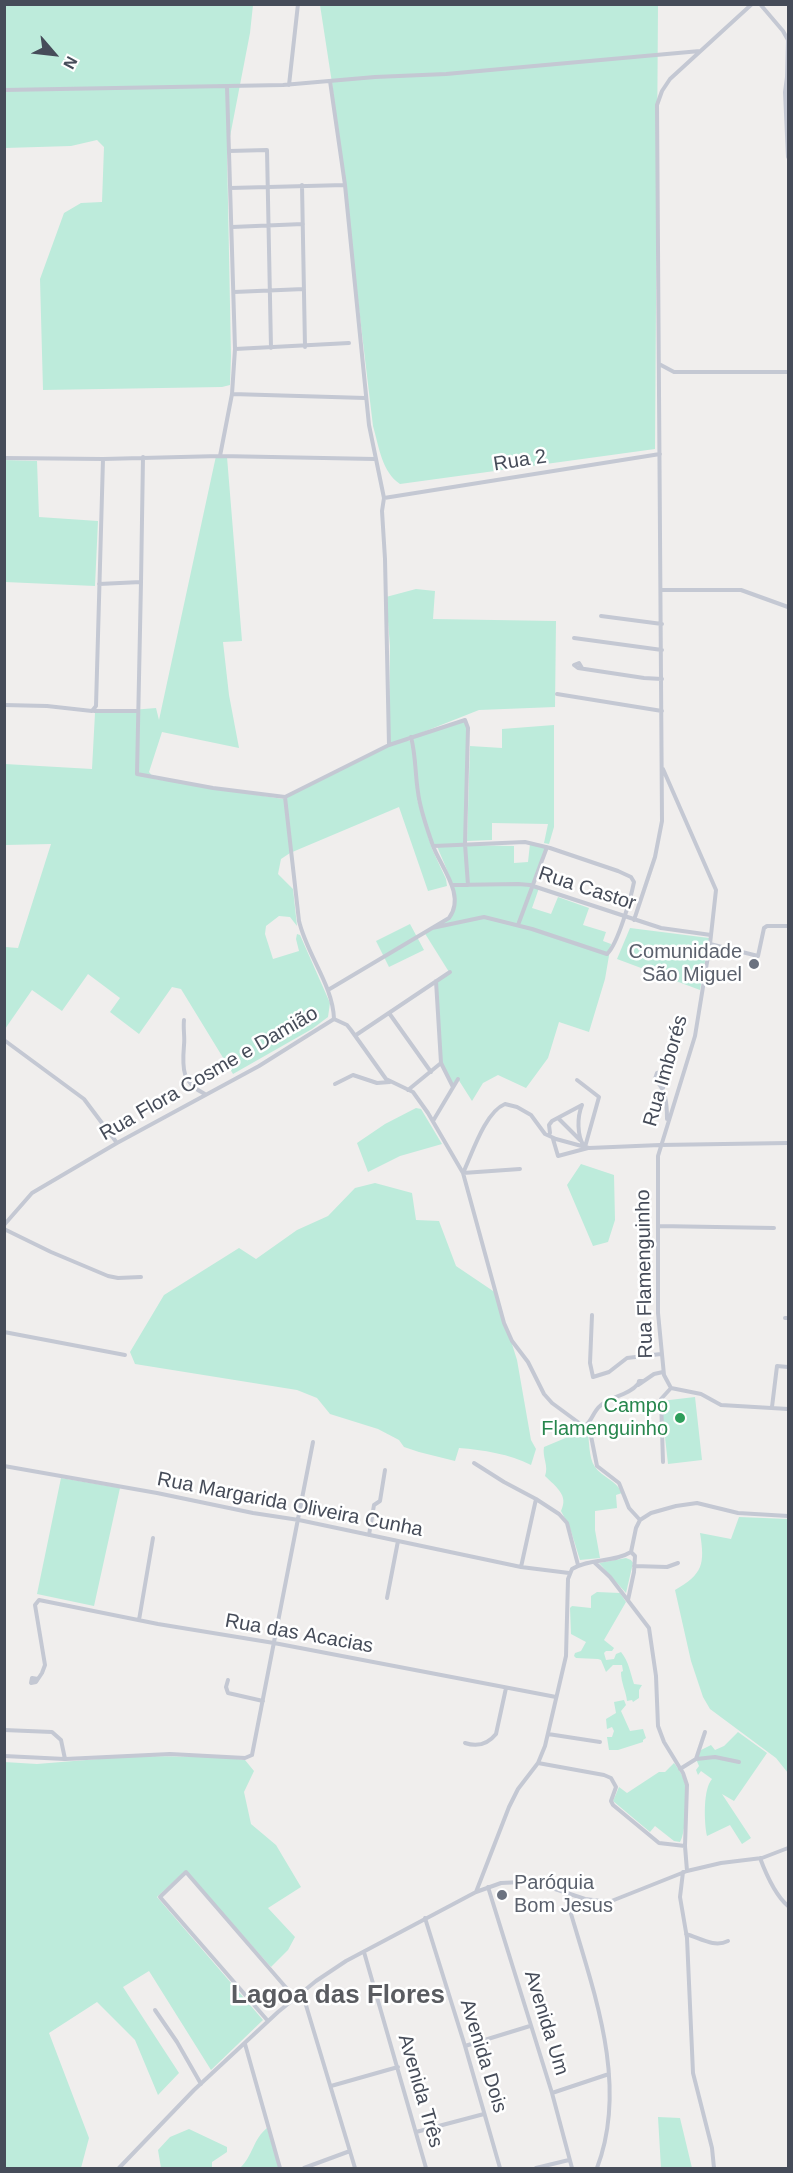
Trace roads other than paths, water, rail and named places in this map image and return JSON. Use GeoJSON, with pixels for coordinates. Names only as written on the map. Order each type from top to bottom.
{"type":"FeatureCollection","features":[{"type":"Feature","properties":{"kind":"street"},"geometry":{"type":"LineString","coordinates":[[289,85],[298,4]]}},
{"type":"Feature","properties":{"kind":"street"},"geometry":{"type":"LineString","coordinates":[[634,920],[655,857],[662,821],[657,105],[667,82],[752,4]]}},
{"type":"Feature","properties":{"kind":"street"},"geometry":{"type":"LineString","coordinates":[[760,4],[787,38],[785,92],[789,157]]}},
{"type":"Feature","properties":{"kind":"street"},"geometry":{"type":"LineString","coordinates":[[4,90],[289,85],[446,74],[700,51]]}},
{"type":"Feature","properties":{"kind":"street"},"geometry":{"type":"LineString","coordinates":[[330,81],[345,185],[365,398],[384,498],[382,511],[389,745]]}},
{"type":"Feature","properties":{"kind":"street"},"geometry":{"type":"LineString","coordinates":[[220,456],[232,394],[235,349],[227,87]]}},
{"type":"Feature","properties":{"kind":"street"},"geometry":{"type":"LineString","coordinates":[[229,152],[267,150],[271,348]]}},
{"type":"Feature","properties":{"kind":"street"},"geometry":{"type":"LineString","coordinates":[[302,185],[305,347]]}},
{"type":"Feature","properties":{"kind":"street"},"geometry":{"type":"LineString","coordinates":[[230,188],[345,185]]}},
{"type":"Feature","properties":{"kind":"street"},"geometry":{"type":"LineString","coordinates":[[231,227],[303,224]]}},
{"type":"Feature","properties":{"kind":"street"},"geometry":{"type":"LineString","coordinates":[[234,292],[304,289]]}},
{"type":"Feature","properties":{"kind":"street"},"geometry":{"type":"LineString","coordinates":[[235,349],[349,343]]}},
{"type":"Feature","properties":{"kind":"street"},"geometry":{"type":"LineString","coordinates":[[658,363],[674,372],[789,372]]}},
{"type":"Feature","properties":{"kind":"street"},"geometry":{"type":"LineString","coordinates":[[232,394],[365,398]]}},
{"type":"Feature","properties":{"kind":"street","name":"Rua 2"},"geometry":{"type":"LineString","coordinates":[[384,498],[660,454]]}},
{"type":"Feature","properties":{"kind":"street"},"geometry":{"type":"LineString","coordinates":[[4,458],[103,459],[220,456],[375,459]]}},
{"type":"Feature","properties":{"kind":"street"},"geometry":{"type":"LineString","coordinates":[[143,457],[137,774],[285,798],[389,745],[462,720],[467,723],[465,844],[468,885]]}},
{"type":"Feature","properties":{"kind":"street"},"geometry":{"type":"LineString","coordinates":[[92,711],[96,706],[103,459]]}},
{"type":"Feature","properties":{"kind":"street"},"geometry":{"type":"LineString","coordinates":[[99,584],[141,582]]}},
{"type":"Feature","properties":{"kind":"street"},"geometry":{"type":"LineString","coordinates":[[661,590],[736,590],[789,607]]}},
{"type":"Feature","properties":{"kind":"street"},"geometry":{"type":"LineString","coordinates":[[601,616],[662,624]]}},
{"type":"Feature","properties":{"kind":"street"},"geometry":{"type":"LineString","coordinates":[[574,638],[662,650]]}},
{"type":"Feature","properties":{"kind":"street"},"geometry":{"type":"LineString","coordinates":[[582,668],[662,679]]}},
{"type":"Feature","properties":{"kind":"street"},"geometry":{"type":"LineString","coordinates":[[557,694],[662,711]]}},
{"type":"Feature","properties":{"kind":"street"},"geometry":{"type":"LineString","coordinates":[[4,705],[47,706],[92,711],[138,711]]}},
{"type":"Feature","properties":{"kind":"street"},"geometry":{"type":"LineString","coordinates":[[328,990],[449,918],[454,911],[456,899],[452,885],[434,846],[420,803],[411,737]]}},
{"type":"Feature","properties":{"kind":"street","name":"Rua Imborés"},"geometry":{"type":"LineString","coordinates":[[660,1145],[695,1036],[716,898],[715,883],[662,767]]}},
{"type":"Feature","properties":{"kind":"street"},"geometry":{"type":"LineString","coordinates":[[285,798],[299,921],[307,947],[328,990],[334,1019]]}},
{"type":"Feature","properties":{"kind":"street"},"geometry":{"type":"LineString","coordinates":[[432,928],[484,917],[518,925],[607,954],[612,950],[634,884],[633,878],[547,847],[525,842],[434,846]]}},
{"type":"Feature","properties":{"kind":"street"},"geometry":{"type":"LineString","coordinates":[[518,925],[547,847]]}},
{"type":"Feature","properties":{"kind":"street","name":"Rua Castor"},"geometry":{"type":"LineString","coordinates":[[452,885],[518,884],[533,886],[662,928],[711,935]]}},
{"type":"Feature","properties":{"kind":"street"},"geometry":{"type":"LineString","coordinates":[[710,944],[758,956],[764,928],[789,926]]}},
{"type":"Feature","properties":{"kind":"street"},"geometry":{"type":"LineString","coordinates":[[356,1035],[450,972]]}},
{"type":"Feature","properties":{"kind":"street"},"geometry":{"type":"LineString","coordinates":[[436,981],[441,1063],[453,1087]]}},
{"type":"Feature","properties":{"kind":"street"},"geometry":{"type":"LineString","coordinates":[[389,1013],[430,1072]]}},
{"type":"Feature","properties":{"kind":"street","name":"Rua Flora Cosme e Damião"},"geometry":{"type":"LineString","coordinates":[[4,1227],[32,1192],[279,1055],[334,1019],[347,1025],[356,1035],[390,1082]]}},
{"type":"Feature","properties":{"kind":"street"},"geometry":{"type":"LineString","coordinates":[[184,1020],[183,1060],[186,1077],[191,1086],[206,1094]]}},
{"type":"Feature","properties":{"kind":"street"},"geometry":{"type":"LineString","coordinates":[[4,1040],[84,1099],[117,1143]]}},
{"type":"Feature","properties":{"kind":"street"},"geometry":{"type":"LineString","coordinates":[[408,1090],[441,1063]]}},
{"type":"Feature","properties":{"kind":"street"},"geometry":{"type":"LineString","coordinates":[[335,1084],[351,1075],[377,1083],[390,1082],[413,1092],[463,1173],[504,1323],[512,1341],[528,1362],[544,1394],[590,1431],[597,1466],[619,1483],[629,1508],[640,1520]]}},
{"type":"Feature","properties":{"kind":"street"},"geometry":{"type":"LineString","coordinates":[[433,1121],[458,1079]]}},
{"type":"Feature","properties":{"kind":"street"},"geometry":{"type":"LineString","coordinates":[[577,1080],[599,1097],[587,1147]]}},
{"type":"Feature","properties":{"kind":"street"},"geometry":{"type":"LineString","coordinates":[[663,1088],[667,1123]]}},
{"type":"Feature","properties":{"kind":"street"},"geometry":{"type":"LineString","coordinates":[[463,1173],[483,1129],[496,1109],[502,1105],[510,1104],[531,1115],[545,1134],[553,1138],[587,1147]]}},
{"type":"Feature","properties":{"kind":"street"},"geometry":{"type":"LineString","coordinates":[[550,1133],[549,1125],[582,1105],[579,1113],[580,1140]]}},
{"type":"Feature","properties":{"kind":"street"},"geometry":{"type":"LineString","coordinates":[[558,1118],[587,1147]]}},
{"type":"Feature","properties":{"kind":"street"},"geometry":{"type":"LineString","coordinates":[[553,1138],[558,1156],[587,1147],[789,1143]]}},
{"type":"Feature","properties":{"kind":"street","name":"Rua Flamenguinho"},"geometry":{"type":"LineString","coordinates":[[660,1145],[658,1156],[658,1313],[663,1371],[671,1388]]}},
{"type":"Feature","properties":{"kind":"street"},"geometry":{"type":"LineString","coordinates":[[463,1173],[520,1169]]}},
{"type":"Feature","properties":{"kind":"street"},"geometry":{"type":"LineString","coordinates":[[658,1226],[774,1228]]}},
{"type":"Feature","properties":{"kind":"street"},"geometry":{"type":"LineString","coordinates":[[4,1227],[51,1252],[108,1276],[141,1276]]}},
{"type":"Feature","properties":{"kind":"street"},"geometry":{"type":"LineString","coordinates":[[592,1315],[590,1363],[593,1377],[609,1372],[627,1358],[661,1354]]}},
{"type":"Feature","properties":{"kind":"street"},"geometry":{"type":"LineString","coordinates":[[4,1332],[125,1355]]}},
{"type":"Feature","properties":{"kind":"street"},"geometry":{"type":"LineString","coordinates":[[772,1407],[776,1367],[778,1365],[789,1367]]}},
{"type":"Feature","properties":{"kind":"street"},"geometry":{"type":"LineString","coordinates":[[585,1426],[589,1424],[598,1407],[663,1371]]}},
{"type":"Feature","properties":{"kind":"street"},"geometry":{"type":"LineString","coordinates":[[663,1462],[661,1399],[671,1388],[701,1394],[722,1405],[789,1409]]}},
{"type":"Feature","properties":{"kind":"street"},"geometry":{"type":"LineString","coordinates":[[4,1756],[64,1759],[160,1754],[245,1758],[252,1755],[313,1442]]}},
{"type":"Feature","properties":{"kind":"street"},"geometry":{"type":"LineString","coordinates":[[474,1463],[564,1518],[578,1565]]}},
{"type":"Feature","properties":{"kind":"street","name":"Rua Margarida Oliveira Cunha"},"geometry":{"type":"LineString","coordinates":[[4,1466],[299,1520],[568,1576]]}},
{"type":"Feature","properties":{"kind":"street"},"geometry":{"type":"LineString","coordinates":[[369,1535],[374,1505],[380,1500],[386,1470]]}},
{"type":"Feature","properties":{"kind":"street"},"geometry":{"type":"LineString","coordinates":[[521,1567],[536,1499]]}},
{"type":"Feature","properties":{"kind":"street"},"geometry":{"type":"LineString","coordinates":[[628,1600],[634,1566],[634,1556],[631,1552],[640,1520],[660,1510],[697,1503],[750,1515],[788,1514]]}},
{"type":"Feature","properties":{"kind":"street"},"geometry":{"type":"LineString","coordinates":[[139,1620],[153,1538]]}},
{"type":"Feature","properties":{"kind":"street"},"geometry":{"type":"LineString","coordinates":[[387,1598],[399,1541]]}},
{"type":"Feature","properties":{"kind":"street"},"geometry":{"type":"LineString","coordinates":[[476,1892],[509,1806],[543,1752],[567,1644],[568,1576],[578,1565],[621,1557],[631,1552]]}},
{"type":"Feature","properties":{"kind":"street"},"geometry":{"type":"LineString","coordinates":[[593,1562],[610,1577],[649,1628],[656,1676],[658,1726],[664,1742],[686,1779],[688,1791],[685,1872],[680,1897],[686,1934],[693,2073],[712,2148],[714,2169]]}},
{"type":"Feature","properties":{"kind":"street"},"geometry":{"type":"LineString","coordinates":[[634,1566],[667,1567],[678,1563]]}},
{"type":"Feature","properties":{"kind":"street","name":"Rua das Acacias"},"geometry":{"type":"LineString","coordinates":[[38,1679],[45,1665],[36,1602],[40,1600],[556,1697]]}},
{"type":"Feature","properties":{"kind":"street"},"geometry":{"type":"LineString","coordinates":[[228,1680],[226,1687],[228,1693],[263,1701]]}},
{"type":"Feature","properties":{"kind":"street"},"geometry":{"type":"LineString","coordinates":[[465,1743],[482,1744],[496,1734],[506,1688]]}},
{"type":"Feature","properties":{"kind":"street"},"geometry":{"type":"LineString","coordinates":[[4,1730],[52,1732],[61,1740],[64,1759]]}},
{"type":"Feature","properties":{"kind":"street"},"geometry":{"type":"LineString","coordinates":[[696,1759],[705,1732]]}},
{"type":"Feature","properties":{"kind":"street"},"geometry":{"type":"LineString","coordinates":[[548,1734],[600,1742]]}},
{"type":"Feature","properties":{"kind":"street"},"geometry":{"type":"LineString","coordinates":[[680,1769],[696,1759],[715,1757],[739,1761]]}},
{"type":"Feature","properties":{"kind":"street"},"geometry":{"type":"LineString","coordinates":[[538,1763],[608,1776],[616,1787],[611,1801],[613,1805],[659,1843],[685,1846]]}},
{"type":"Feature","properties":{"kind":"street"},"geometry":{"type":"LineString","coordinates":[[119,2169],[201,2084],[295,1998],[336,1967],[476,1892],[501,1883],[522,1882],[543,1885],[585,1899],[609,1902],[685,1872],[721,1863],[760,1858],[789,1848]]}},
{"type":"Feature","properties":{"kind":"street"},"geometry":{"type":"LineString","coordinates":[[760,1858],[771,1882],[789,1906]]}},
{"type":"Feature","properties":{"kind":"street"},"geometry":{"type":"LineString","coordinates":[[268,2021],[160,1896],[186,1872],[295,1998]]}},
{"type":"Feature","properties":{"kind":"street","name":"Avenida Um"},"geometry":{"type":"LineString","coordinates":[[488,1887],[552,2093],[572,2169]]}},
{"type":"Feature","properties":{"kind":"street"},"geometry":{"type":"LineString","coordinates":[[565,1892],[607,2049],[609,2124],[597,2169]]}},
{"type":"Feature","properties":{"kind":"street","name":"Avenida Dois"},"geometry":{"type":"LineString","coordinates":[[425,1918],[500,2169]]}},
{"type":"Feature","properties":{"kind":"street"},"geometry":{"type":"LineString","coordinates":[[686,1934],[719,1945],[729,1941]]}},
{"type":"Feature","properties":{"kind":"street","name":"Avenida Três"},"geometry":{"type":"LineString","coordinates":[[364,1952],[426,2169]]}},
{"type":"Feature","properties":{"kind":"street"},"geometry":{"type":"LineString","coordinates":[[303,1992],[355,2169]]}},
{"type":"Feature","properties":{"kind":"street"},"geometry":{"type":"LineString","coordinates":[[155,2010],[201,2084]]}},
{"type":"Feature","properties":{"kind":"street"},"geometry":{"type":"LineString","coordinates":[[465,2046],[530,2026]]}},
{"type":"Feature","properties":{"kind":"street"},"geometry":{"type":"LineString","coordinates":[[245,2044],[280,2169]]}},
{"type":"Feature","properties":{"kind":"street"},"geometry":{"type":"LineString","coordinates":[[331,2086],[398,2067]]}},
{"type":"Feature","properties":{"kind":"street"},"geometry":{"type":"LineString","coordinates":[[552,2093],[609,2074]]}},
{"type":"Feature","properties":{"kind":"street"},"geometry":{"type":"LineString","coordinates":[[416,2132],[484,2114]]}},
{"type":"Feature","properties":{"kind":"street"},"geometry":{"type":"LineString","coordinates":[[304,2169],[350,2151]]}},
{"type":"Feature","properties":{"kind":"street"},"geometry":{"type":"LineString","coordinates":[[536,2169],[569,2160]]}},
{"type":"Feature","properties":{"kind":"place","name":"Comunidade São Miguel"},"geometry":{"type":"Point","coordinates":[754,964]}},
{"type":"Feature","properties":{"kind":"place","name":"Campo Flamenguinho"},"geometry":{"type":"Point","coordinates":[680,1418]}},
{"type":"Feature","properties":{"kind":"place","name":"Paróquia Bom Jesus"},"geometry":{"type":"Point","coordinates":[502,1895]}},
{"type":"Feature","properties":{"kind":"district","name":"Lagoa das Flores"},"geometry":{"type":"Point","coordinates":[338,1996]}}]}
